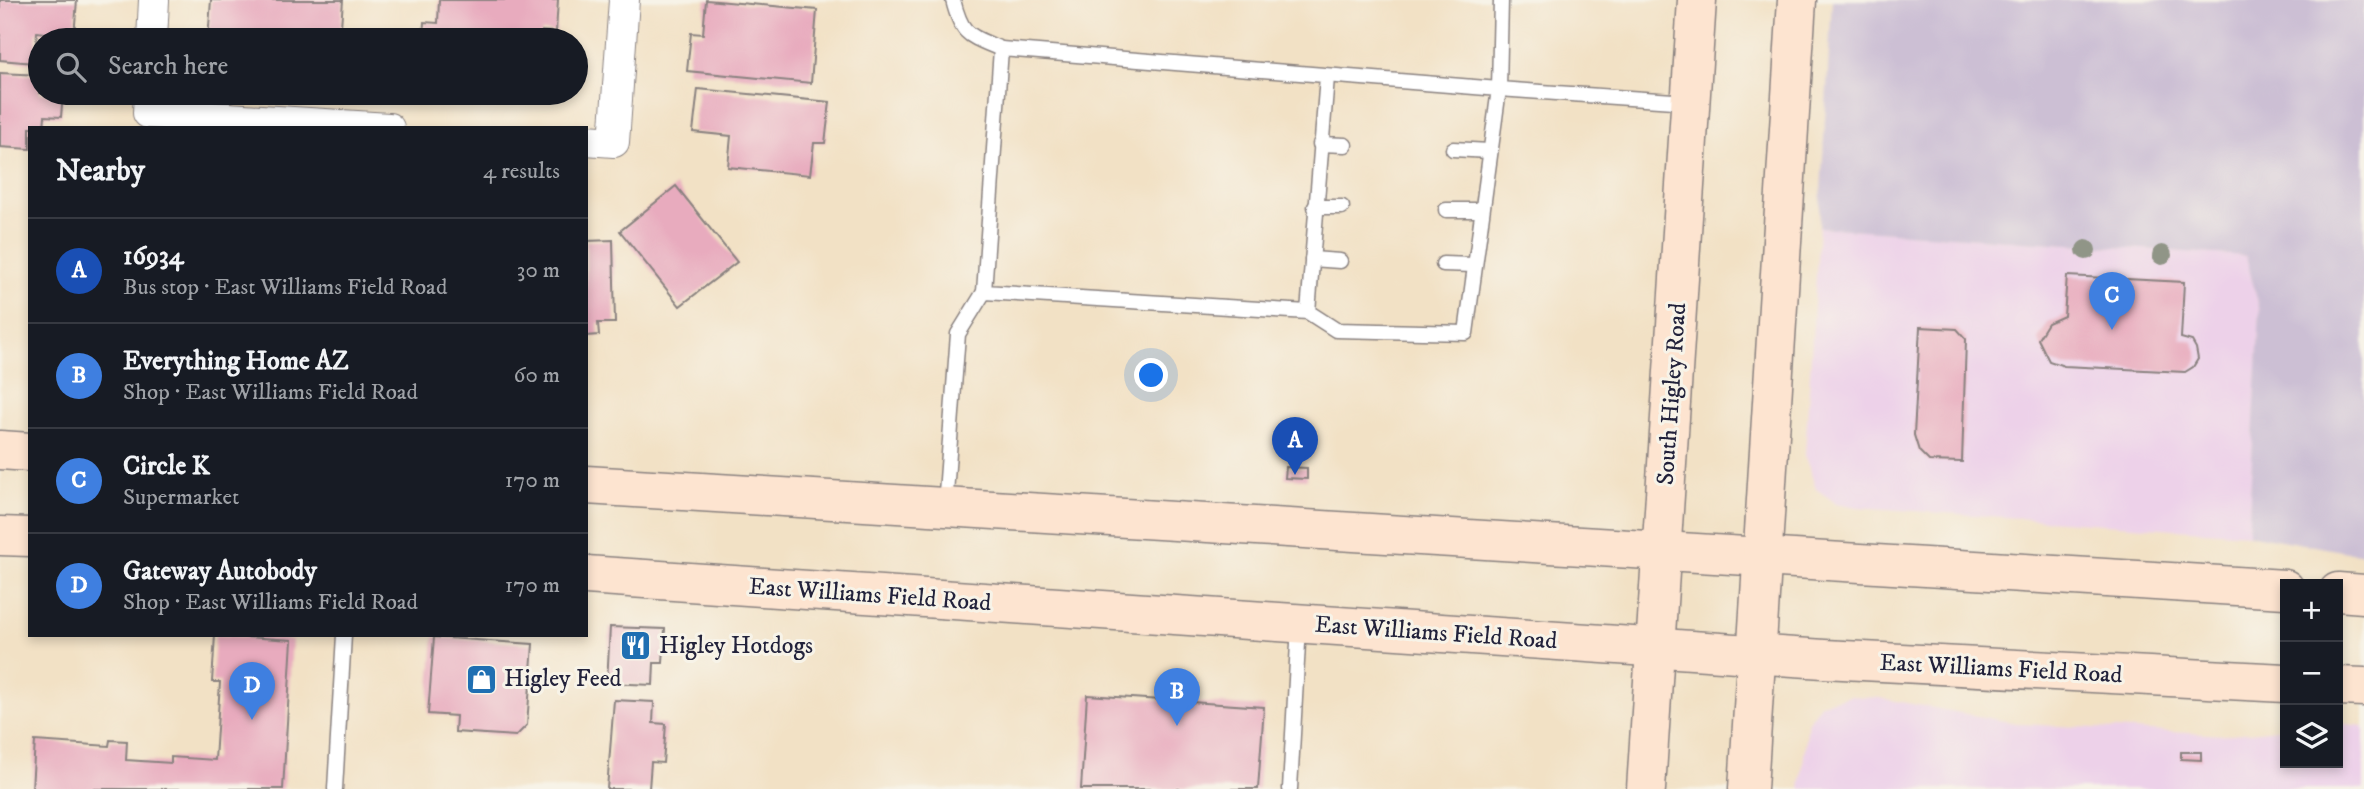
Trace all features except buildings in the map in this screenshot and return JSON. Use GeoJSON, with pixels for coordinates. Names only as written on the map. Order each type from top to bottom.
{"type":"FeatureCollection","features":[{"type":"Feature","properties":{"kind":"main road","name":"South Higley Road"},"geometry":{"type":"LineString","coordinates":[[1646,789],[1697,0]]}},
{"type":"Feature","properties":{"kind":"main road"},"geometry":{"type":"LineString","coordinates":[[1748,789],[1760,558],[1768,487],[1797,0]]}},
{"type":"Feature","properties":{"kind":"main road"},"geometry":{"type":"LineString","coordinates":[[0,450],[28,452]]}},
{"type":"Feature","properties":{"kind":"main road"},"geometry":{"type":"LineString","coordinates":[[588,485],[2280,589]]}},
{"type":"Feature","properties":{"kind":"main road"},"geometry":{"type":"LineString","coordinates":[[0,536],[28,537]]}},
{"type":"Feature","properties":{"kind":"main road","name":"East Williams Field Road"},"geometry":{"type":"LineString","coordinates":[[588,575],[1656,648],[2280,683]]}},
{"type":"Feature","properties":{"kind":"main road"},"geometry":{"type":"LineString","coordinates":[[2343,592],[2364,594]]}},
{"type":"Feature","properties":{"kind":"main road"},"geometry":{"type":"LineString","coordinates":[[2343,685],[2364,687]]}},
{"type":"Feature","properties":{"kind":"street"},"geometry":{"type":"LineString","coordinates":[[153,28],[155,0]]}},
{"type":"Feature","properties":{"kind":"street"},"geometry":{"type":"LineString","coordinates":[[600,141],[624,0]]}},
{"type":"Feature","properties":{"kind":"street"},"geometry":{"type":"LineString","coordinates":[[168,105],[372,126]]}},
{"type":"Feature","properties":{"kind":"lane"},"geometry":{"type":"LineString","coordinates":[[953,0],[960,27],[976,38],[1001,49],[1326,77],[1690,102]]}},
{"type":"Feature","properties":{"kind":"lane"},"geometry":{"type":"LineString","coordinates":[[984,292],[1308,313],[1336,330],[1465,333],[1499,89],[1501,0]]}},
{"type":"Feature","properties":{"kind":"lane"},"geometry":{"type":"LineString","coordinates":[[945,506],[958,334],[984,292],[1001,49]]}},
{"type":"Feature","properties":{"kind":"lane"},"geometry":{"type":"LineString","coordinates":[[1308,313],[1326,77]]}},
{"type":"Feature","properties":{"kind":"lane"},"geometry":{"type":"LineString","coordinates":[[1320,144],[1345,145]]}},
{"type":"Feature","properties":{"kind":"lane"},"geometry":{"type":"LineString","coordinates":[[1453,149],[1489,151]]}},
{"type":"Feature","properties":{"kind":"lane"},"geometry":{"type":"LineString","coordinates":[[1315,207],[1342,208]]}},
{"type":"Feature","properties":{"kind":"lane"},"geometry":{"type":"LineString","coordinates":[[1446,210],[1481,210]]}},
{"type":"Feature","properties":{"kind":"lane"},"geometry":{"type":"LineString","coordinates":[[1312,259],[1340,261]]}},
{"type":"Feature","properties":{"kind":"lane"},"geometry":{"type":"LineString","coordinates":[[1443,264],[1474,265]]}},
{"type":"Feature","properties":{"kind":"lane"},"geometry":{"type":"LineString","coordinates":[[1290,789],[1299,624]]}},
{"type":"Feature","properties":{"kind":"lane"},"geometry":{"type":"LineString","coordinates":[[335,789],[345,637]]}},
{"type":"Feature","properties":{"kind":"shaded area"},"geometry":{"type":"Polygon","coordinates":[[[1832,0],[2364,0],[2364,555],[2248,534],[2260,311],[2246,256],[1819,227],[1832,0]]]}},
{"type":"Feature","properties":{"kind":"shaded area"},"geometry":{"type":"Polygon","coordinates":[[[1819,227],[2246,256],[2260,311],[2248,534],[1857,507],[1836,503],[1816,489],[1805,455],[1819,227]]]}},
{"type":"Feature","properties":{"kind":"shaded area"},"geometry":{"type":"Polygon","coordinates":[[[1850,696],[1879,698],[2021,724],[2224,735],[2280,729],[2280,768],[2343,768],[2343,724],[2364,726],[2364,789],[1800,789],[1808,722],[1821,703],[1850,696]]]}},
{"type":"Feature","properties":{"kind":"place","name":"Circle K"},"geometry":{"type":"Point","coordinates":[2112,330]}},
{"type":"Feature","properties":{"kind":"place","name":"16934"},"geometry":{"type":"Point","coordinates":[1295,475]}},
{"type":"Feature","properties":{"kind":"place","name":"Higley Hotdogs"},"geometry":{"type":"Point","coordinates":[636,646]}},
{"type":"Feature","properties":{"kind":"place","name":"Higley Feed"},"geometry":{"type":"Point","coordinates":[481,679]}},
{"type":"Feature","properties":{"kind":"place","name":"Gateway Autobody"},"geometry":{"type":"Point","coordinates":[252,720]}},
{"type":"Feature","properties":{"kind":"place","name":"Everything Home AZ"},"geometry":{"type":"Point","coordinates":[1177,726]}}]}
